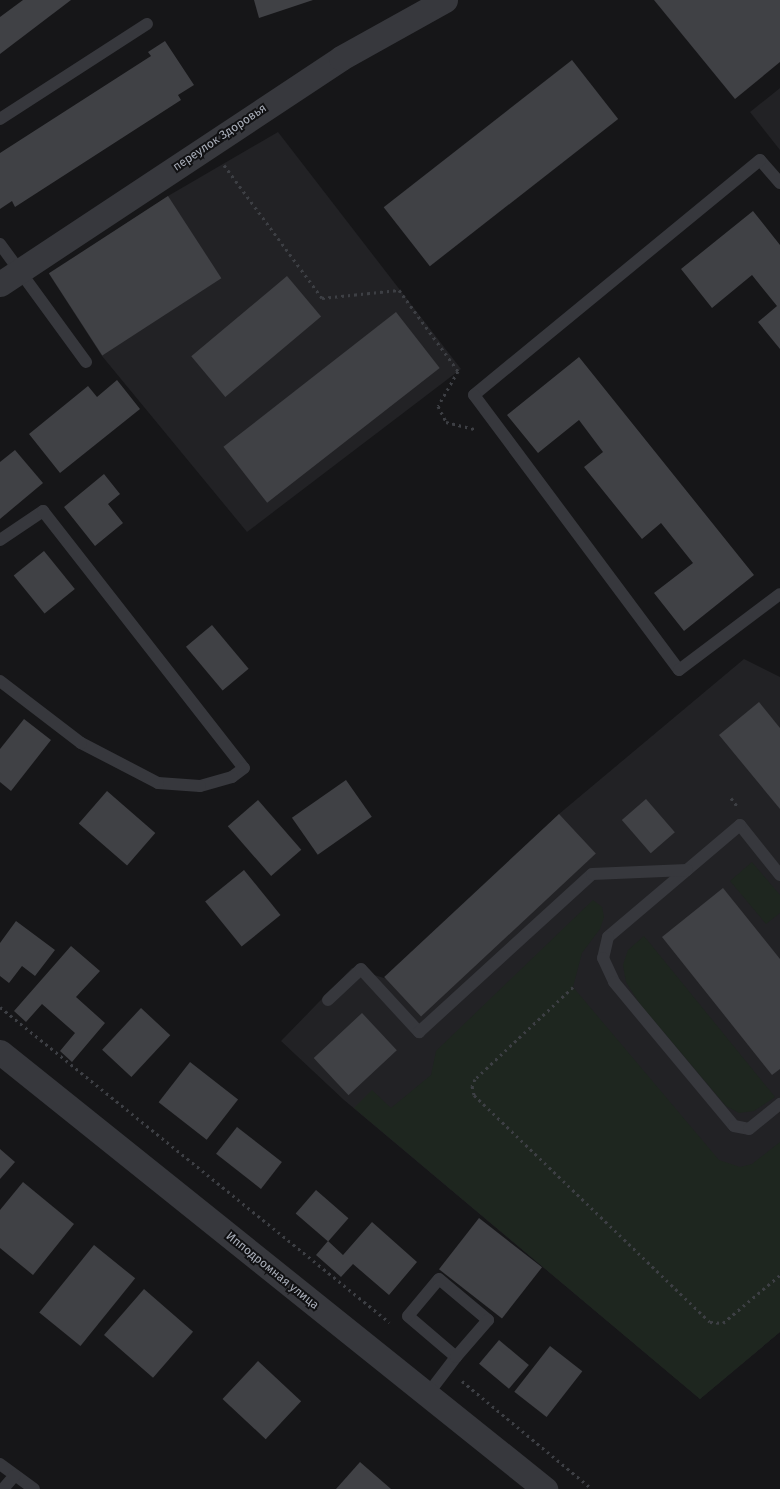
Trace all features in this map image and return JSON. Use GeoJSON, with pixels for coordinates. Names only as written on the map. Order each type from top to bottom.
{"type":"FeatureCollection","features":[{"type":"Feature","properties":{"kind":"street","name":"переулок Здоровья"},"geometry":{"type":"LineString","coordinates":[[10,278],[340,58],[445,0]]}},
{"type":"Feature","properties":{"kind":"street","name":"Ипподромная улица"},"geometry":{"type":"LineString","coordinates":[[0,1052],[545,1489]]}},
{"type":"Feature","properties":{"kind":"lane"},"geometry":{"type":"LineString","coordinates":[[0,119],[147,24]]}},
{"type":"Feature","properties":{"kind":"lane"},"geometry":{"type":"LineString","coordinates":[[780,183],[760,160],[474,395],[679,670],[780,594]]}},
{"type":"Feature","properties":{"kind":"lane"},"geometry":{"type":"LineString","coordinates":[[0,244],[10,278],[86,362]]}},
{"type":"Feature","properties":{"kind":"lane"},"geometry":{"type":"LineString","coordinates":[[0,540],[44,511],[244,768],[232,777],[200,786],[158,783],[81,743],[0,682]]}},
{"type":"Feature","properties":{"kind":"lane"},"geometry":{"type":"LineString","coordinates":[[780,875],[740,825],[608,937],[603,958],[614,982],[734,1126],[749,1129],[780,1104]]}},
{"type":"Feature","properties":{"kind":"lane"},"geometry":{"type":"LineString","coordinates":[[328,1000],[361,969],[419,1032],[592,874],[687,870]]}},
{"type":"Feature","properties":{"kind":"lane"},"geometry":{"type":"LineString","coordinates":[[427,1394],[488,1320],[439,1279],[408,1316],[456,1357]]}},
{"type":"Feature","properties":{"kind":"lane"},"geometry":{"type":"LineString","coordinates":[[0,1464],[34,1489]]}},
{"type":"Feature","properties":{"kind":"lane"},"geometry":{"type":"LineString","coordinates":[[3,1489],[15,1476]]}},
{"type":"Feature","properties":{"kind":"path"},"geometry":{"type":"LineString","coordinates":[[210,145],[322,298],[400,290],[458,371],[438,406],[446,422],[504,435]]}},
{"type":"Feature","properties":{"kind":"path"},"geometry":{"type":"LineString","coordinates":[[573,987],[475,1079],[472,1086],[474,1095],[710,1322],[723,1323],[780,1275]]}},
{"type":"Feature","properties":{"kind":"path"},"geometry":{"type":"LineString","coordinates":[[0,1007],[393,1324]]}},
{"type":"Feature","properties":{"kind":"path"},"geometry":{"type":"LineString","coordinates":[[447,1369],[592,1489]]}},
{"type":"Feature","properties":{"kind":"shaded area"},"geometry":{"type":"Polygon","coordinates":[[[780,88],[780,150],[750,112],[780,88]]]}},
{"type":"Feature","properties":{"kind":"shaded area"},"geometry":{"type":"Polygon","coordinates":[[[278,132],[461,369],[247,532],[102,356],[49,274],[168,196],[278,132]]]}},
{"type":"Feature","properties":{"kind":"shaded area"},"geometry":{"type":"Polygon","coordinates":[[[744,659],[780,677],[780,1332],[700,1399],[344,1100],[281,1041],[352,968],[387,979],[559,814],[744,659]]]}},
{"type":"Feature","properties":{"kind":"shaded area"},"geometry":{"type":"Polygon","coordinates":[[[752,862],[780,895],[780,913],[766,924],[730,881],[752,862]]]}},
{"type":"Feature","properties":{"kind":"shaded area"},"geometry":{"type":"Polygon","coordinates":[[[593,900],[602,907],[604,917],[600,929],[582,953],[573,987],[719,1160],[740,1167],[752,1164],[780,1142],[780,1332],[700,1399],[354,1108],[372,1090],[391,1108],[431,1075],[436,1051],[593,900]]]}},
{"type":"Feature","properties":{"kind":"shaded area"},"geometry":{"type":"Polygon","coordinates":[[[644,936],[775,1097],[754,1111],[739,1113],[726,1106],[640,1004],[626,982],[623,965],[628,950],[644,936]]]}},
{"type":"Feature","properties":{"kind":"building"},"geometry":{"type":"Polygon","coordinates":[[[23,0],[71,0],[0,54],[0,17],[23,0]]]}},
{"type":"Feature","properties":{"kind":"building"},"geometry":{"type":"Polygon","coordinates":[[[254,0],[313,0],[259,18],[254,0]]]}},
{"type":"Feature","properties":{"kind":"building"},"geometry":{"type":"Polygon","coordinates":[[[654,0],[780,0],[780,62],[735,99],[654,0]]]}},
{"type":"Feature","properties":{"kind":"building"},"geometry":{"type":"Polygon","coordinates":[[[165,41],[194,85],[178,95],[181,100],[15,207],[12,201],[0,209],[0,153],[151,56],[148,52],[165,41]]]}},
{"type":"Feature","properties":{"kind":"building"},"geometry":{"type":"Polygon","coordinates":[[[572,60],[618,119],[430,266],[384,207],[572,60]]]}},
{"type":"Feature","properties":{"kind":"building"},"geometry":{"type":"Polygon","coordinates":[[[168,196],[221,278],[102,356],[49,273],[168,196]]]}},
{"type":"Feature","properties":{"kind":"building"},"geometry":{"type":"Polygon","coordinates":[[[753,211],[780,245],[780,349],[758,322],[777,306],[752,275],[712,308],[681,269],[753,211]]]}},
{"type":"Feature","properties":{"kind":"building"},"geometry":{"type":"Polygon","coordinates":[[[287,276],[321,317],[225,397],[191,356],[287,276]]]}},
{"type":"Feature","properties":{"kind":"building"},"geometry":{"type":"Polygon","coordinates":[[[396,312],[440,368],[267,503],[223,447],[396,312]]]}},
{"type":"Feature","properties":{"kind":"building"},"geometry":{"type":"Polygon","coordinates":[[[579,357],[754,575],[684,631],[654,593],[693,563],[661,523],[642,539],[584,467],[603,452],[579,420],[538,453],[507,415],[579,357]]]}},
{"type":"Feature","properties":{"kind":"building"},"geometry":{"type":"Polygon","coordinates":[[[117,380],[140,409],[60,473],[29,434],[88,386],[97,397],[117,380]]]}},
{"type":"Feature","properties":{"kind":"building"},"geometry":{"type":"Polygon","coordinates":[[[15,450],[43,483],[0,519],[0,462],[15,450]]]}},
{"type":"Feature","properties":{"kind":"building"},"geometry":{"type":"Polygon","coordinates":[[[104,474],[120,494],[108,504],[123,523],[95,546],[64,507],[104,474]]]}},
{"type":"Feature","properties":{"kind":"building"},"geometry":{"type":"Polygon","coordinates":[[[44,551],[75,589],[45,614],[14,576],[44,551]]]}},
{"type":"Feature","properties":{"kind":"building"},"geometry":{"type":"Polygon","coordinates":[[[212,625],[249,669],[223,691],[186,647],[212,625]]]}},
{"type":"Feature","properties":{"kind":"building"},"geometry":{"type":"Polygon","coordinates":[[[759,702],[780,728],[780,809],[719,735],[759,702]]]}},
{"type":"Feature","properties":{"kind":"building"},"geometry":{"type":"Polygon","coordinates":[[[24,719],[51,740],[11,791],[0,782],[0,749],[24,719]]]}},
{"type":"Feature","properties":{"kind":"building"},"geometry":{"type":"Polygon","coordinates":[[[346,780],[372,817],[318,855],[292,818],[346,780]]]}},
{"type":"Feature","properties":{"kind":"building"},"geometry":{"type":"Polygon","coordinates":[[[107,791],[155,833],[127,865],[79,823],[107,791]]]}},
{"type":"Feature","properties":{"kind":"building"},"geometry":{"type":"Polygon","coordinates":[[[646,799],[675,832],[651,853],[622,820],[646,799]]]}},
{"type":"Feature","properties":{"kind":"building"},"geometry":{"type":"Polygon","coordinates":[[[258,800],[301,850],[271,876],[228,826],[258,800]]]}},
{"type":"Feature","properties":{"kind":"building"},"geometry":{"type":"Polygon","coordinates":[[[559,814],[596,853],[421,1016],[384,977],[559,814]]]}},
{"type":"Feature","properties":{"kind":"building"},"geometry":{"type":"Polygon","coordinates":[[[244,870],[281,915],[242,947],[205,901],[244,870]]]}},
{"type":"Feature","properties":{"kind":"building"},"geometry":{"type":"Polygon","coordinates":[[[723,888],[780,959],[780,1069],[772,1075],[662,937],[723,888]]]}},
{"type":"Feature","properties":{"kind":"building"},"geometry":{"type":"Polygon","coordinates":[[[16,921],[55,950],[35,976],[22,966],[9,983],[0,976],[0,943],[16,921]]]}},
{"type":"Feature","properties":{"kind":"building"},"geometry":{"type":"Polygon","coordinates":[[[71,946],[100,971],[76,997],[105,1023],[72,1062],[60,1051],[75,1033],[42,1004],[26,1022],[14,1011],[71,946]]]}},
{"type":"Feature","properties":{"kind":"building"},"geometry":{"type":"Polygon","coordinates":[[[141,1008],[170,1035],[131,1077],[102,1050],[141,1008]]]}},
{"type":"Feature","properties":{"kind":"building"},"geometry":{"type":"Polygon","coordinates":[[[362,1013],[397,1050],[349,1095],[314,1058],[362,1013]]]}},
{"type":"Feature","properties":{"kind":"building"},"geometry":{"type":"Polygon","coordinates":[[[190,1062],[238,1100],[207,1140],[159,1102],[190,1062]]]}},
{"type":"Feature","properties":{"kind":"building"},"geometry":{"type":"Polygon","coordinates":[[[237,1127],[282,1162],[261,1189],[216,1154],[237,1127]]]}},
{"type":"Feature","properties":{"kind":"building"},"geometry":{"type":"Polygon","coordinates":[[[0,1149],[15,1162],[0,1179],[0,1149]]]}},
{"type":"Feature","properties":{"kind":"building"},"geometry":{"type":"Polygon","coordinates":[[[23,1182],[74,1224],[33,1275],[0,1248],[0,1210],[23,1182]]]}},
{"type":"Feature","properties":{"kind":"building"},"geometry":{"type":"Polygon","coordinates":[[[316,1190],[348,1218],[328,1242],[296,1213],[316,1190]]]}},
{"type":"Feature","properties":{"kind":"building"},"geometry":{"type":"Polygon","coordinates":[[[479,1218],[542,1267],[502,1318],[439,1269],[479,1218]]]}},
{"type":"Feature","properties":{"kind":"building"},"geometry":{"type":"Polygon","coordinates":[[[372,1222],[417,1262],[389,1295],[353,1264],[341,1277],[316,1255],[328,1241],[343,1255],[372,1222]]]}},
{"type":"Feature","properties":{"kind":"building"},"geometry":{"type":"Polygon","coordinates":[[[94,1245],[135,1278],[80,1346],[39,1313],[94,1245]]]}},
{"type":"Feature","properties":{"kind":"building"},"geometry":{"type":"Polygon","coordinates":[[[144,1289],[193,1332],[153,1378],[104,1335],[144,1289]]]}},
{"type":"Feature","properties":{"kind":"building"},"geometry":{"type":"Polygon","coordinates":[[[499,1340],[529,1365],[509,1389],[479,1364],[499,1340]]]}},
{"type":"Feature","properties":{"kind":"building"},"geometry":{"type":"Polygon","coordinates":[[[550,1346],[582,1371],[547,1417],[514,1392],[550,1346]]]}},
{"type":"Feature","properties":{"kind":"building"},"geometry":{"type":"Polygon","coordinates":[[[258,1361],[301,1401],[266,1439],[223,1399],[258,1361]]]}},
{"type":"Feature","properties":{"kind":"building"},"geometry":{"type":"Polygon","coordinates":[[[360,1462],[391,1489],[336,1489],[360,1462]]]}}]}
